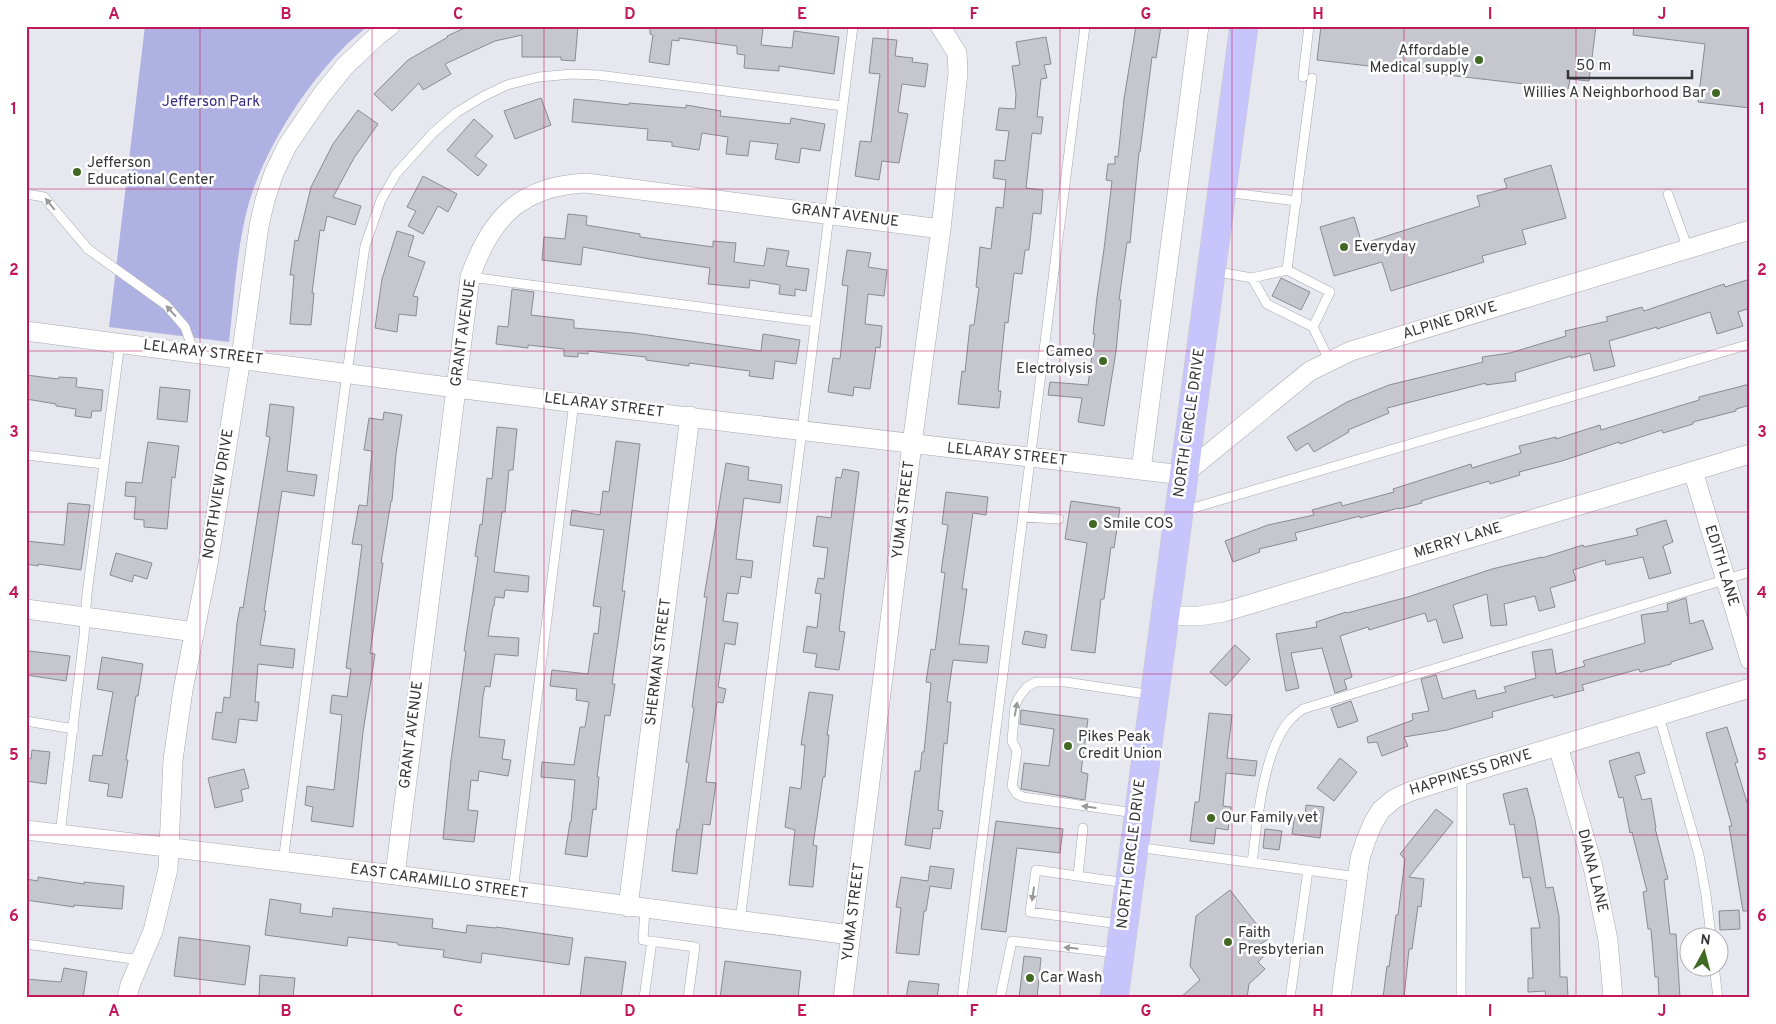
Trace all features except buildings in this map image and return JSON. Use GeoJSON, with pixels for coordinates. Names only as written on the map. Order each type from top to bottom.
{"type":"FeatureCollection","features":[{"type":"Feature","properties":{"kind":"main road","name":"NORTH CIRCLE DRIVE"},"geometry":{"type":"LineString","coordinates":[[1114,998],[1244,26]]}},
{"type":"Feature","properties":{"kind":"street","name":"NORTHVIEW DRIVE"},"geometry":{"type":"LineString","coordinates":[[131,997],[130,985],[153,931],[168,869],[173,760],[183,690],[208,564],[241,358],[258,226],[274,173],[293,138],[344,66],[390,26]]}},
{"type":"Feature","properties":{"kind":"street","name":"YUMA STREET"},"geometry":{"type":"LineString","coordinates":[[843,998],[912,444],[941,229],[958,73],[957,53],[940,26]]}},
{"type":"Feature","properties":{"kind":"street"},"geometry":{"type":"LineString","coordinates":[[1141,470],[1199,26]]}},
{"type":"Feature","properties":{"kind":"street","name":"GRANT AVENUE"},"geometry":{"type":"LineString","coordinates":[[395,876],[470,276],[488,236],[502,217],[518,202],[539,190],[564,184],[586,183],[941,229]]}},
{"type":"Feature","properties":{"kind":"street","name":"ALPINE DRIVE"},"geometry":{"type":"LineString","coordinates":[[1184,475],[1288,388],[1310,371],[1330,360],[1351,351],[1750,230]]}},
{"type":"Feature","properties":{"kind":"street","name":"LELARAY STREET"},"geometry":{"type":"LineString","coordinates":[[26,331],[456,388],[1184,475]]}},
{"type":"Feature","properties":{"kind":"street","name":"SHERMAN STREET"},"geometry":{"type":"LineString","coordinates":[[636,908],[690,416]]}},
{"type":"Feature","properties":{"kind":"street","name":"MERRY LANE"},"geometry":{"type":"LineString","coordinates":[[1164,616],[1199,616],[1224,612],[1750,454]]}},
{"type":"Feature","properties":{"kind":"street","name":"EDITH LANE"},"geometry":{"type":"LineString","coordinates":[[1693,471],[1750,660]]}},
{"type":"Feature","properties":{"kind":"street"},"geometry":{"type":"LineString","coordinates":[[26,609],[195,632]]}},
{"type":"Feature","properties":{"kind":"street","name":"HAPPINESS DRIVE"},"geometry":{"type":"LineString","coordinates":[[1341,998],[1358,877],[1366,840],[1381,810],[1394,799],[1409,792],[1462,775],[1750,688]]}},
{"type":"Feature","properties":{"kind":"street","name":"DIANA LANE"},"geometry":{"type":"LineString","coordinates":[[1558,746],[1593,867],[1608,940],[1613,998]]}},
{"type":"Feature","properties":{"kind":"street","name":"EAST CARAMILLO STREET"},"geometry":{"type":"LineString","coordinates":[[26,830],[851,935]]}},
{"type":"Feature","properties":{"kind":"lane"},"geometry":{"type":"LineString","coordinates":[[740,921],[853,26]]}},
{"type":"Feature","properties":{"kind":"lane"},"geometry":{"type":"LineString","coordinates":[[962,998],[1085,26]]}},
{"type":"Feature","properties":{"kind":"lane"},"geometry":{"type":"LineString","coordinates":[[1287,270],[1297,201],[1308,77],[1309,26]]}},
{"type":"Feature","properties":{"kind":"lane"},"geometry":{"type":"LineString","coordinates":[[283,862],[365,246],[381,200],[396,174],[433,133],[456,113],[506,85],[539,77],[572,74],[598,75],[843,106]]}},
{"type":"Feature","properties":{"kind":"lane"},"geometry":{"type":"LineString","coordinates":[[1222,191],[1297,201]]}},
{"type":"Feature","properties":{"kind":"lane"},"geometry":{"type":"LineString","coordinates":[[26,194],[44,197],[88,249],[166,305],[185,327],[194,352]]}},
{"type":"Feature","properties":{"kind":"lane"},"geometry":{"type":"LineString","coordinates":[[1668,194],[1688,249]]}},
{"type":"Feature","properties":{"kind":"lane"},"geometry":{"type":"LineString","coordinates":[[1211,271],[1252,278],[1287,270],[1330,292],[1314,327]]}},
{"type":"Feature","properties":{"kind":"lane"},"geometry":{"type":"LineString","coordinates":[[470,276],[816,322]]}},
{"type":"Feature","properties":{"kind":"lane"},"geometry":{"type":"LineString","coordinates":[[1252,278],[1267,304],[1314,327],[1330,360]]}},
{"type":"Feature","properties":{"kind":"lane"},"geometry":{"type":"LineString","coordinates":[[60,834],[74,729],[87,594],[120,343]]}},
{"type":"Feature","properties":{"kind":"lane"},"geometry":{"type":"LineString","coordinates":[[1178,513],[1750,344]]}},
{"type":"Feature","properties":{"kind":"lane"},"geometry":{"type":"LineString","coordinates":[[513,891],[574,402]]}},
{"type":"Feature","properties":{"kind":"lane"},"geometry":{"type":"LineString","coordinates":[[26,455],[103,464]]}},
{"type":"Feature","properties":{"kind":"lane"},"geometry":{"type":"LineString","coordinates":[[1023,517],[1059,519]]}},
{"type":"Feature","properties":{"kind":"lane"},"geometry":{"type":"LineString","coordinates":[[1252,863],[1265,775],[1280,735],[1291,719],[1303,709],[1750,572]]}},
{"type":"Feature","properties":{"kind":"lane"},"geometry":{"type":"LineString","coordinates":[[1138,814],[1023,797],[1014,791],[1012,786],[1017,751],[1012,741],[1015,706],[1027,687],[1036,682],[1065,682],[1154,695]]}},
{"type":"Feature","properties":{"kind":"lane"},"geometry":{"type":"LineString","coordinates":[[1659,716],[1693,830],[1706,895],[1710,926]]}},
{"type":"Feature","properties":{"kind":"lane"},"geometry":{"type":"LineString","coordinates":[[26,721],[74,729]]}},
{"type":"Feature","properties":{"kind":"lane"},"geometry":{"type":"LineString","coordinates":[[1461,998],[1462,775]]}},
{"type":"Feature","properties":{"kind":"lane"},"geometry":{"type":"LineString","coordinates":[[1078,876],[1083,828]]}},
{"type":"Feature","properties":{"kind":"lane"},"geometry":{"type":"LineString","coordinates":[[1133,847],[1358,877]]}},
{"type":"Feature","properties":{"kind":"lane"},"geometry":{"type":"LineString","coordinates":[[1123,924],[1030,912],[1036,870],[1128,883]]}},
{"type":"Feature","properties":{"kind":"lane"},"geometry":{"type":"LineString","coordinates":[[1290,998],[1308,870]]}},
{"type":"Feature","properties":{"kind":"lane"},"geometry":{"type":"LineString","coordinates":[[636,908],[643,940],[695,947],[688,998]]}},
{"type":"Feature","properties":{"kind":"lane"},"geometry":{"type":"LineString","coordinates":[[1000,998],[1012,941],[1119,953]]}},
{"type":"Feature","properties":{"kind":"lane"},"geometry":{"type":"LineString","coordinates":[[644,998],[652,942]]}},
{"type":"Feature","properties":{"kind":"lane"},"geometry":{"type":"LineString","coordinates":[[26,944],[140,960]]}},
{"type":"Feature","properties":{"kind":"lane"},"geometry":{"type":"LineString","coordinates":[[1715,976],[1718,998]]}},
{"type":"Feature","properties":{"kind":"green space","name":"Jefferson Park"},"geometry":{"type":"Polygon","coordinates":[[[145,26],[368,26],[329,63],[311,86],[277,137],[264,163],[253,189],[246,214],[238,262],[229,342],[109,327],[145,26]]]}},
{"type":"Feature","properties":{"kind":"place","name":"Affordable Medical supply"},"geometry":{"type":"Point","coordinates":[1479,60]}},
{"type":"Feature","properties":{"kind":"place","name":"Willies A Neighborhood Bar"},"geometry":{"type":"Point","coordinates":[1716,93]}},
{"type":"Feature","properties":{"kind":"place","name":"Jefferson Educational Center"},"geometry":{"type":"Point","coordinates":[77,172]}},
{"type":"Feature","properties":{"kind":"place","name":"Everyday"},"geometry":{"type":"Point","coordinates":[1344,247]}},
{"type":"Feature","properties":{"kind":"place","name":"Cameo Electrolysis"},"geometry":{"type":"Point","coordinates":[1103,361]}},
{"type":"Feature","properties":{"kind":"place","name":"Smile COS"},"geometry":{"type":"Point","coordinates":[1093,524]}},
{"type":"Feature","properties":{"kind":"place","name":"Pikes Peak Credit Union"},"geometry":{"type":"Point","coordinates":[1068,746]}},
{"type":"Feature","properties":{"kind":"place","name":"Our Family vet"},"geometry":{"type":"Point","coordinates":[1211,818]}},
{"type":"Feature","properties":{"kind":"place","name":"Faith Presbyterian"},"geometry":{"type":"Point","coordinates":[1228,942]}},
{"type":"Feature","properties":{"kind":"place","name":"Car Wash"},"geometry":{"type":"Point","coordinates":[1030,978]}}]}
